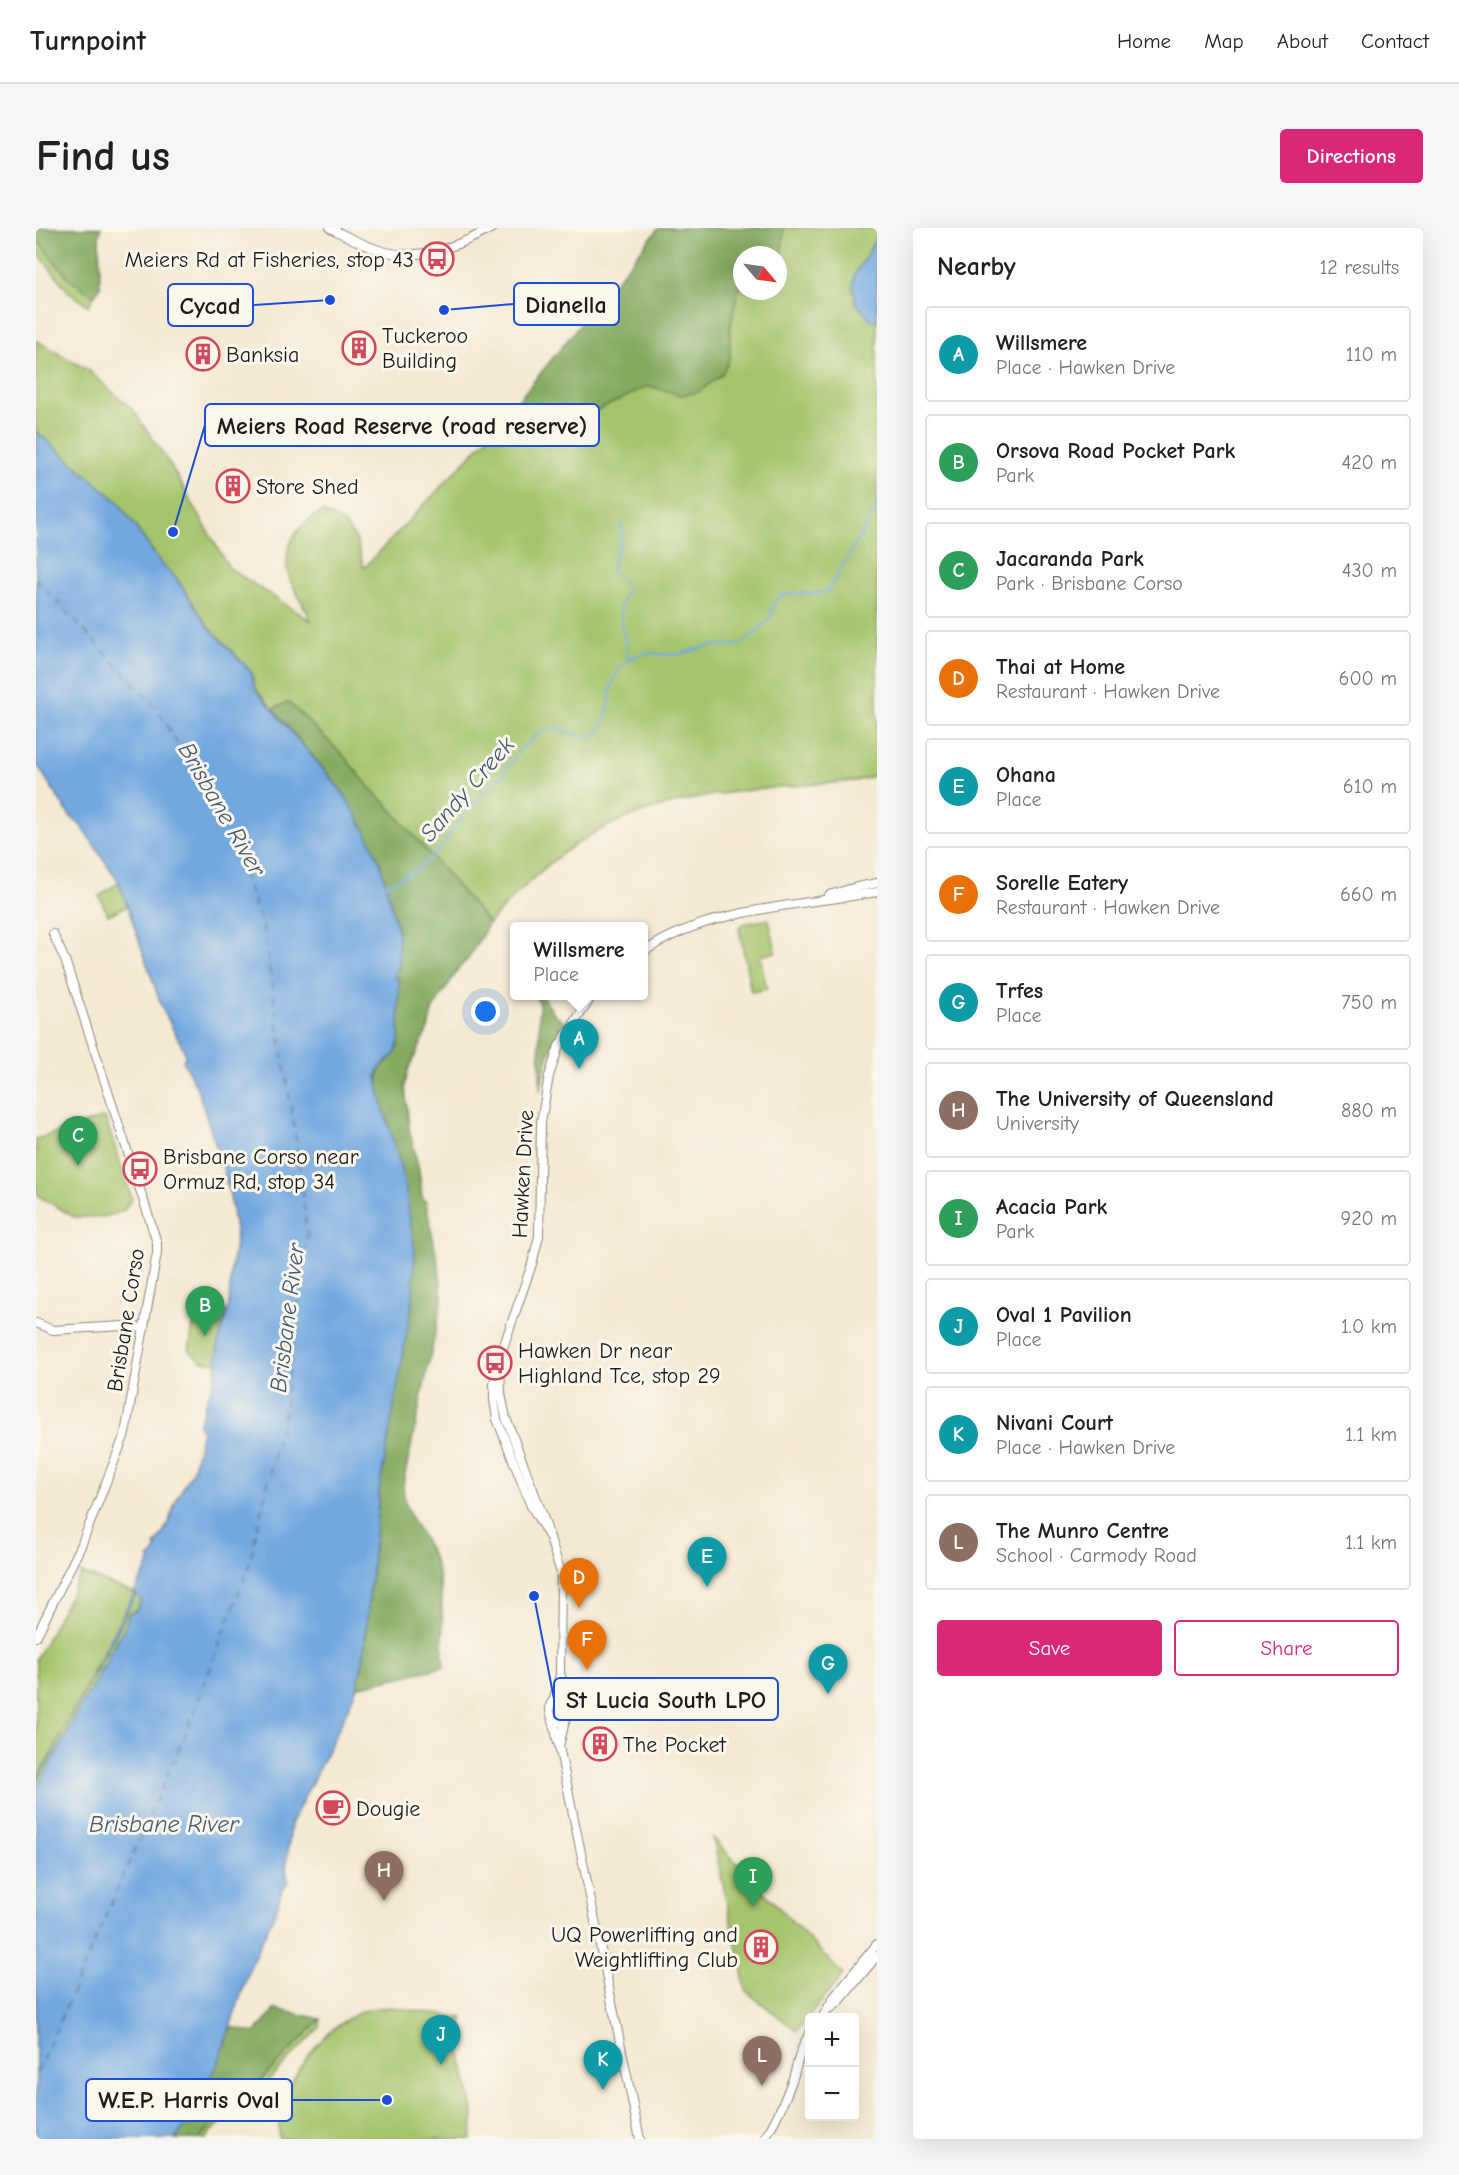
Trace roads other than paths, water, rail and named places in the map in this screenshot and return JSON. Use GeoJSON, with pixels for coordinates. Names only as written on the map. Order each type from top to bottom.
{"type":"FeatureCollection","features":[{"type":"Feature","properties":{"kind":"main road"},"geometry":{"type":"LineString","coordinates":[[330,228],[358,242],[386,252],[408,255],[424,254],[450,247],[492,228]]}},
{"type":"Feature","properties":{"kind":"main road"},"geometry":{"type":"LineString","coordinates":[[808,902],[877,883]]}},
{"type":"Feature","properties":{"kind":"main road"},"geometry":{"type":"LineString","coordinates":[[648,949],[707,922],[808,902],[877,892]]}},
{"type":"Feature","properties":{"kind":"main road","name":"Brisbane Corso"},"geometry":{"type":"LineString","coordinates":[[36,1637],[81,1546],[125,1434],[158,1253],[157,1243],[64,960],[53,934]]}},
{"type":"Feature","properties":{"kind":"main road","name":"Hawken Drive"},"geometry":{"type":"LineString","coordinates":[[589,1000],[559,1046],[549,1076],[541,1122],[539,1236],[500,1362],[501,1394],[506,1418],[560,1567],[562,1580],[560,1674],[553,1702],[548,1710],[559,1746],[640,2139]]}},
{"type":"Feature","properties":{"kind":"main road"},"geometry":{"type":"LineString","coordinates":[[36,1323],[53,1330],[123,1326],[144,1328]]}},
{"type":"Feature","properties":{"kind":"main road","name":"Hawken Drive"},"geometry":{"type":"LineString","coordinates":[[559,1746],[565,1721],[570,1712],[560,1674]]}},
{"type":"Feature","properties":{"kind":"main road"},"geometry":{"type":"LineString","coordinates":[[553,1702],[560,1700],[566,1702]]}},
{"type":"Feature","properties":{"kind":"main road"},"geometry":{"type":"LineString","coordinates":[[552,1720],[565,1721]]}},
{"type":"Feature","properties":{"kind":"main road"},"geometry":{"type":"LineString","coordinates":[[826,2013],[834,1997],[877,1944]]}},
{"type":"Feature","properties":{"kind":"main road"},"geometry":{"type":"LineString","coordinates":[[826,2013],[839,2002],[877,1956]]}},
{"type":"Feature","properties":{"kind":"main road"},"geometry":{"type":"LineString","coordinates":[[756,2139],[766,2136],[778,2117],[805,2043]]}},
{"type":"Feature","properties":{"kind":"water"},"geometry":{"type":"Polygon","coordinates":[[[877,237],[877,322],[869,318],[856,303],[853,287],[854,276],[877,237]]]}},
{"type":"Feature","properties":{"kind":"water","name":"Brisbane River"},"geometry":{"type":"Polygon","coordinates":[[[36,431],[118,502],[160,562],[177,579],[208,626],[251,672],[256,690],[344,794],[380,862],[398,932],[399,967],[395,972],[395,978],[399,979],[399,1042],[395,1054],[380,1067],[377,1076],[404,1179],[415,1251],[413,1298],[379,1492],[363,1661],[357,1687],[341,1724],[291,1824],[286,1868],[288,1881],[252,1962],[218,2064],[192,2116],[176,2139],[36,2139],[36,1790],[71,1727],[78,1709],[94,1686],[103,1666],[107,1664],[108,1657],[125,1628],[129,1613],[136,1611],[141,1600],[136,1594],[76,1706],[151,1560],[149,1558],[157,1547],[155,1546],[168,1524],[176,1500],[193,1469],[202,1431],[199,1423],[216,1375],[218,1343],[229,1304],[236,1237],[230,1196],[222,1164],[197,1088],[183,1061],[184,1050],[162,1008],[119,882],[82,827],[70,816],[36,763],[36,431]]]}},
{"type":"Feature","properties":{"kind":"water"},"geometry":{"type":"Polygon","coordinates":[[[64,1730],[51,1757],[36,1782],[36,1780],[64,1730]]]}},
{"type":"Feature","properties":{"kind":"waterway","name":"Sandy Creek"},"geometry":{"type":"LineString","coordinates":[[382,886],[415,871],[438,851],[466,812],[502,775],[522,748],[537,735],[549,728],[559,728],[582,737],[594,736],[601,730],[611,688],[618,670],[629,659],[646,653],[676,655],[713,645],[740,645],[769,619],[774,602],[783,595],[789,593],[815,594],[828,591],[877,507]]}},
{"type":"Feature","properties":{"kind":"waterway"},"geometry":{"type":"LineString","coordinates":[[621,524],[621,542],[611,571],[627,590],[621,613],[629,659]]}},
{"type":"Feature","properties":{"kind":"place","name":"Meiers Rd at Fisheries, stop 43"},"geometry":{"type":"Point","coordinates":[437,259]}},
{"type":"Feature","properties":{"kind":"place","name":"Cycad"},"geometry":{"type":"Point","coordinates":[330,300]}},
{"type":"Feature","properties":{"kind":"place","name":"Dianella"},"geometry":{"type":"Point","coordinates":[444,310]}},
{"type":"Feature","properties":{"kind":"place","name":"Tuckeroo Building"},"geometry":{"type":"Point","coordinates":[359,348]}},
{"type":"Feature","properties":{"kind":"place","name":"Banksia"},"geometry":{"type":"Point","coordinates":[203,354]}},
{"type":"Feature","properties":{"kind":"place","name":"Store Shed"},"geometry":{"type":"Point","coordinates":[233,486]}},
{"type":"Feature","properties":{"kind":"place","name":"Meiers Road Reserve (road reserve)"},"geometry":{"type":"Point","coordinates":[173,532]}},
{"type":"Feature","properties":{"kind":"place","name":"Willsmere"},"geometry":{"type":"Point","coordinates":[579,1069]}},
{"type":"Feature","properties":{"kind":"place","name":"Jacaranda Park"},"geometry":{"type":"Point","coordinates":[78,1166]}},
{"type":"Feature","properties":{"kind":"place","name":"Brisbane Corso near Ormuz Rd, stop 34"},"geometry":{"type":"Point","coordinates":[140,1169]}},
{"type":"Feature","properties":{"kind":"place","name":"Orsova Road Pocket Park"},"geometry":{"type":"Point","coordinates":[205,1336]}},
{"type":"Feature","properties":{"kind":"place","name":"Hawken Dr near Highland Tce, stop 29"},"geometry":{"type":"Point","coordinates":[495,1363]}},
{"type":"Feature","properties":{"kind":"place","name":"Ohana"},"geometry":{"type":"Point","coordinates":[707,1587]}},
{"type":"Feature","properties":{"kind":"place","name":"St Lucia South LPO"},"geometry":{"type":"Point","coordinates":[534,1596]}},
{"type":"Feature","properties":{"kind":"place","name":"Thai at Home"},"geometry":{"type":"Point","coordinates":[579,1608]}},
{"type":"Feature","properties":{"kind":"place","name":"Sorelle Eatery"},"geometry":{"type":"Point","coordinates":[587,1670]}},
{"type":"Feature","properties":{"kind":"place","name":"Trfes"},"geometry":{"type":"Point","coordinates":[828,1694]}},
{"type":"Feature","properties":{"kind":"place","name":"The Pocket"},"geometry":{"type":"Point","coordinates":[600,1744]}},
{"type":"Feature","properties":{"kind":"place","name":"Dougie"},"geometry":{"type":"Point","coordinates":[333,1808]}},
{"type":"Feature","properties":{"kind":"place","name":"The University of Queensland"},"geometry":{"type":"Point","coordinates":[384,1901]}},
{"type":"Feature","properties":{"kind":"place","name":"Acacia Park"},"geometry":{"type":"Point","coordinates":[753,1907]}},
{"type":"Feature","properties":{"kind":"place","name":"UQ Powerlifting and Weightlifting Club"},"geometry":{"type":"Point","coordinates":[761,1947]}},
{"type":"Feature","properties":{"kind":"place","name":"Oval 1 Pavilion"},"geometry":{"type":"Point","coordinates":[441,2065]}},
{"type":"Feature","properties":{"kind":"place","name":"The Munro Centre"},"geometry":{"type":"Point","coordinates":[762,2086]}},
{"type":"Feature","properties":{"kind":"place","name":"Nivani Court"},"geometry":{"type":"Point","coordinates":[603,2090]}},
{"type":"Feature","properties":{"kind":"place","name":"W.E.P. Harris Oval"},"geometry":{"type":"Point","coordinates":[387,2100]}}]}
